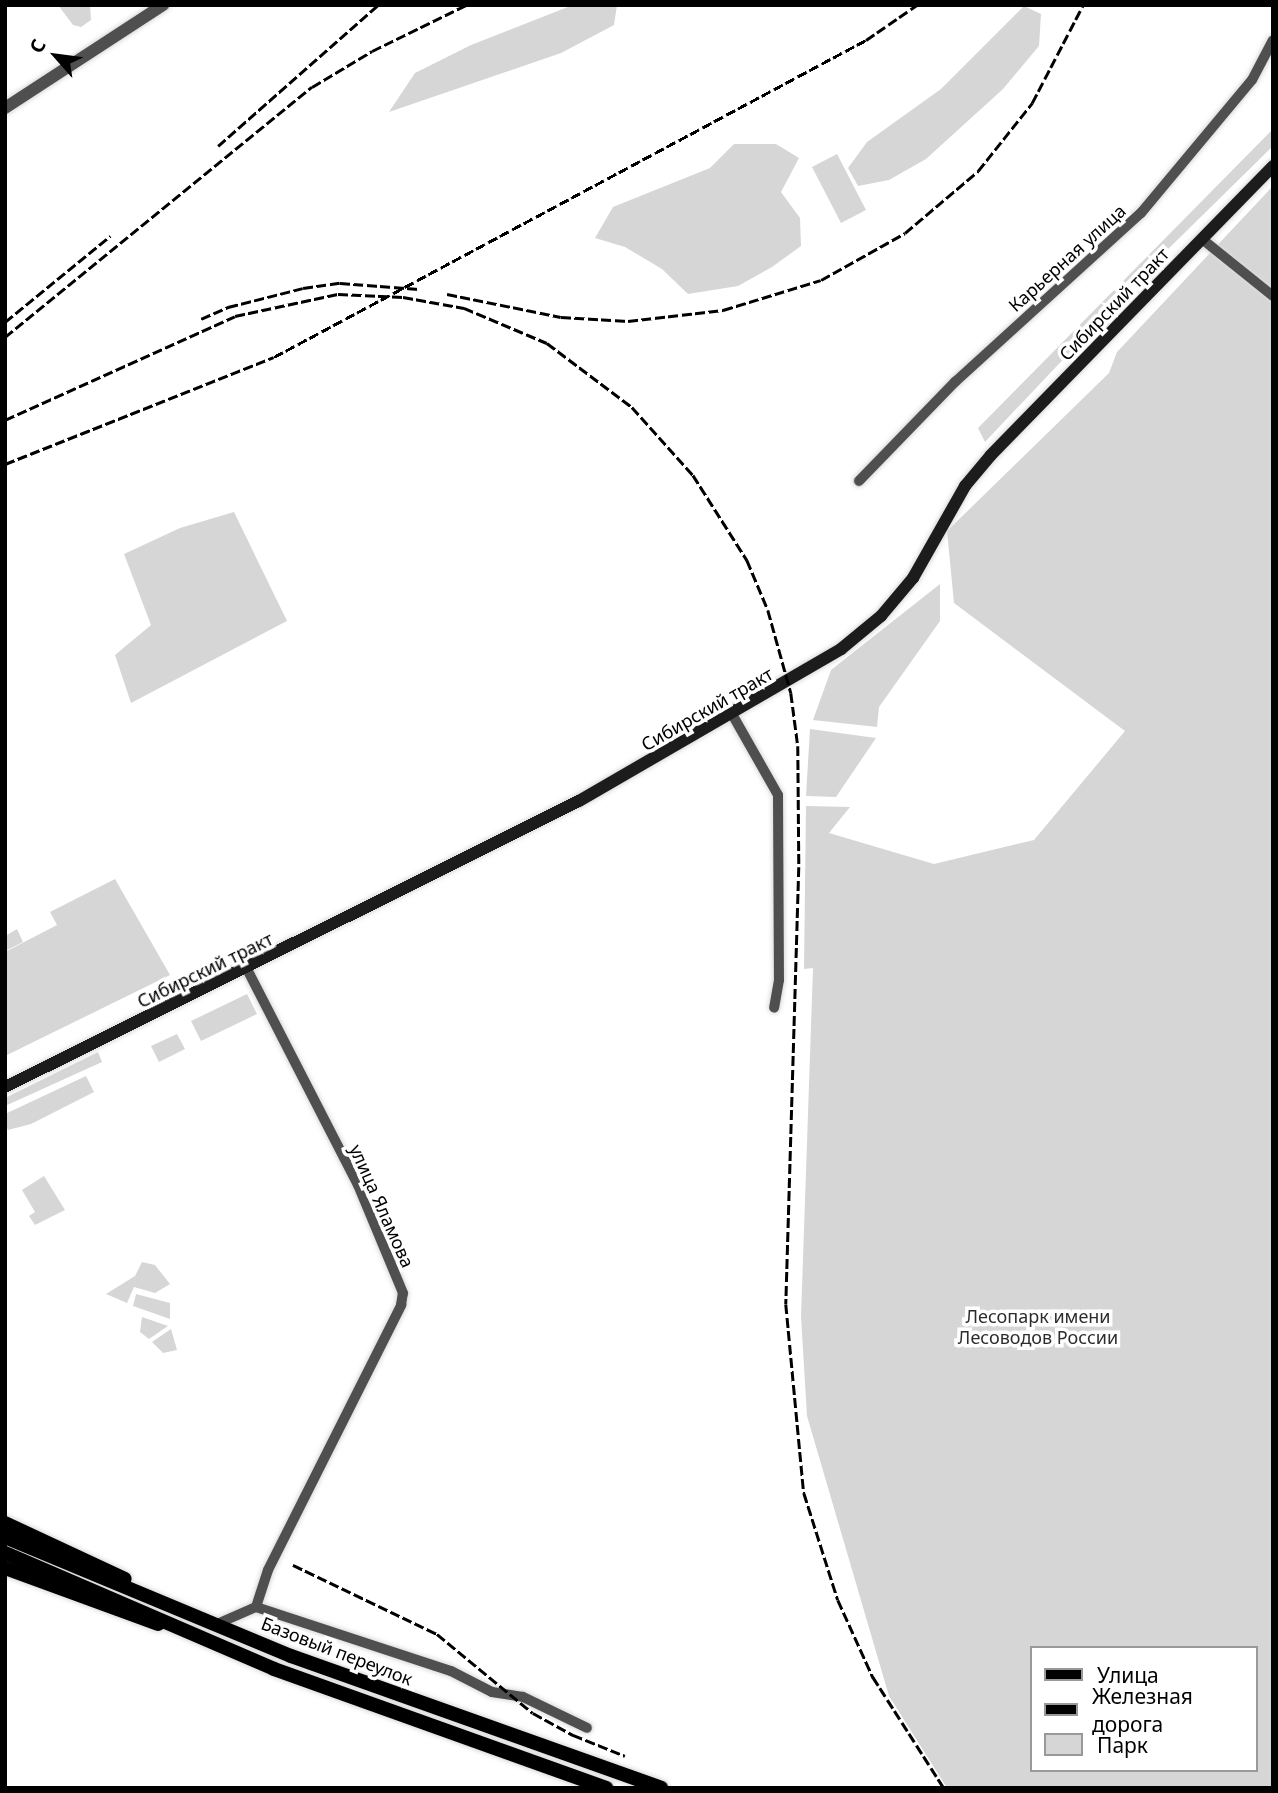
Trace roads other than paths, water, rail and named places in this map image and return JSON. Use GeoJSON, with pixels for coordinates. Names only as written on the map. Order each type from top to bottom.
{"type":"FeatureCollection","features":[{"type":"Feature","properties":{"kind":"main road","name":"Сибирский тракт"},"geometry":{"type":"LineString","coordinates":[[5,1087],[247,969],[579,801],[841,649],[881,615],[913,578],[978,470],[1273,166]]}},
{"type":"Feature","properties":{"kind":"main road"},"geometry":{"type":"LineString","coordinates":[[5,1523],[185,1611]]}},
{"type":"Feature","properties":{"kind":"main road","name":"Базовый переулок"},"geometry":{"type":"LineString","coordinates":[[5,1537],[323,1668],[661,1788]]}},
{"type":"Feature","properties":{"kind":"main road"},"geometry":{"type":"LineString","coordinates":[[5,1553],[315,1685],[606,1788]]}},
{"type":"Feature","properties":{"kind":"main road"},"geometry":{"type":"LineString","coordinates":[[5,1568],[143,1620],[182,1629]]}},
{"type":"Feature","properties":{"kind":"main road"},"geometry":{"type":"LineString","coordinates":[[315,1685],[323,1678],[323,1668]]}},
{"type":"Feature","properties":{"kind":"street"},"geometry":{"type":"LineString","coordinates":[[5,108],[163,5]]}},
{"type":"Feature","properties":{"kind":"street","name":"Карьерная улица"},"geometry":{"type":"LineString","coordinates":[[859,481],[955,382],[1141,213],[1252,80],[1273,40]]}},
{"type":"Feature","properties":{"kind":"street"},"geometry":{"type":"LineString","coordinates":[[1202,239],[1273,296]]}},
{"type":"Feature","properties":{"kind":"street"},"geometry":{"type":"LineString","coordinates":[[732,714],[778,795],[779,980],[774,1008]]}},
{"type":"Feature","properties":{"kind":"street","name":"улица Яламова"},"geometry":{"type":"LineString","coordinates":[[247,969],[358,1185],[403,1293],[401,1305],[268,1570],[256,1607]]}},
{"type":"Feature","properties":{"kind":"street"},"geometry":{"type":"LineString","coordinates":[[216,1624],[256,1607],[451,1671],[492,1692],[523,1697],[587,1728]]}},
{"type":"Feature","properties":{"kind":"railway"},"geometry":{"type":"LineString","coordinates":[[218,146],[378,5]]}},
{"type":"Feature","properties":{"kind":"railway"},"geometry":{"type":"LineString","coordinates":[[5,337],[312,87],[372,51],[466,5]]}},
{"type":"Feature","properties":{"kind":"railway"},"geometry":{"type":"LineString","coordinates":[[5,464],[274,357],[866,40],[917,5]]}},
{"type":"Feature","properties":{"kind":"railway"},"geometry":{"type":"LineString","coordinates":[[447,294],[561,317],[628,321],[723,310],[821,280],[905,233],[978,171],[1032,103],[1083,5]]}},
{"type":"Feature","properties":{"kind":"railway"},"geometry":{"type":"LineString","coordinates":[[5,322],[110,236]]}},
{"type":"Feature","properties":{"kind":"railway"},"geometry":{"type":"LineString","coordinates":[[201,319],[228,307],[303,288],[340,283],[419,289]]}},
{"type":"Feature","properties":{"kind":"railway"},"geometry":{"type":"LineString","coordinates":[[5,420],[235,316],[338,294],[403,297],[464,308],[547,343],[632,407],[693,475],[747,560],[768,610],[791,693],[798,746],[799,867],[786,1304],[804,1493],[838,1600],[873,1677],[944,1788]]}},
{"type":"Feature","properties":{"kind":"railway"},"geometry":{"type":"LineString","coordinates":[[293,1565],[437,1634],[533,1713],[573,1735],[625,1756]]}},
{"type":"Feature","properties":{"kind":"park label","name":"Лесопарк имени Лесоводов России"},"geometry":{"type":"Point","coordinates":[1038,1327]}}]}
